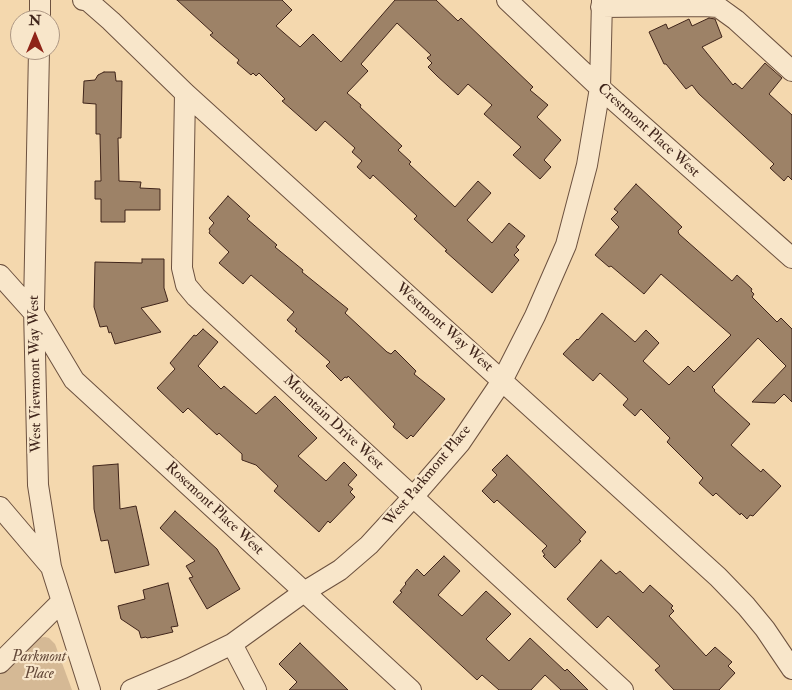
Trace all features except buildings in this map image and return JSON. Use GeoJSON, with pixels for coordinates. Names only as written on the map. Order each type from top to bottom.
{"type":"FeatureCollection","features":[{"type":"Feature","properties":{"kind":"street","name":"Westmont Way West"},"geometry":{"type":"LineString","coordinates":[[83,0],[87,0],[111,21],[184,93],[718,577],[746,606],[792,669]]}},
{"type":"Feature","properties":{"kind":"street","name":"Crestmont Place West"},"geometry":{"type":"LineString","coordinates":[[508,0],[600,88],[792,258]]}},
{"type":"Feature","properties":{"kind":"street","name":"West Parkmont Place"},"geometry":{"type":"LineString","coordinates":[[131,690],[183,668],[232,644],[304,592],[340,570],[368,545],[414,497],[460,443],[502,381],[535,316],[566,245],[587,165],[600,88],[601,3]]}},
{"type":"Feature","properties":{"kind":"street"},"geometry":{"type":"LineString","coordinates":[[601,3],[718,7],[736,20],[792,71]]}},
{"type":"Feature","properties":{"kind":"street","name":"West Viewmont Way West"},"geometry":{"type":"LineString","coordinates":[[39,60],[34,314],[38,485],[51,567],[90,690]]}},
{"type":"Feature","properties":{"kind":"street","name":"Mountain Drive West"},"geometry":{"type":"LineString","coordinates":[[184,93],[182,268],[186,285],[196,297],[623,690]]}},
{"type":"Feature","properties":{"kind":"street","name":"Rosemont Place West"},"geometry":{"type":"LineString","coordinates":[[0,275],[34,314],[74,380],[411,690]]}},
{"type":"Feature","properties":{"kind":"street"},"geometry":{"type":"LineString","coordinates":[[0,507],[51,567]]}},
{"type":"Feature","properties":{"kind":"street"},"geometry":{"type":"LineString","coordinates":[[0,663],[61,602]]}},
{"type":"Feature","properties":{"kind":"street"},"geometry":{"type":"LineString","coordinates":[[232,644],[256,690]]}},
{"type":"Feature","properties":{"kind":"green space","name":"Parkmont Place"},"geometry":{"type":"Polygon","coordinates":[[[45,637],[55,644],[72,690],[0,690],[0,672],[37,638],[45,637]]]}}]}
